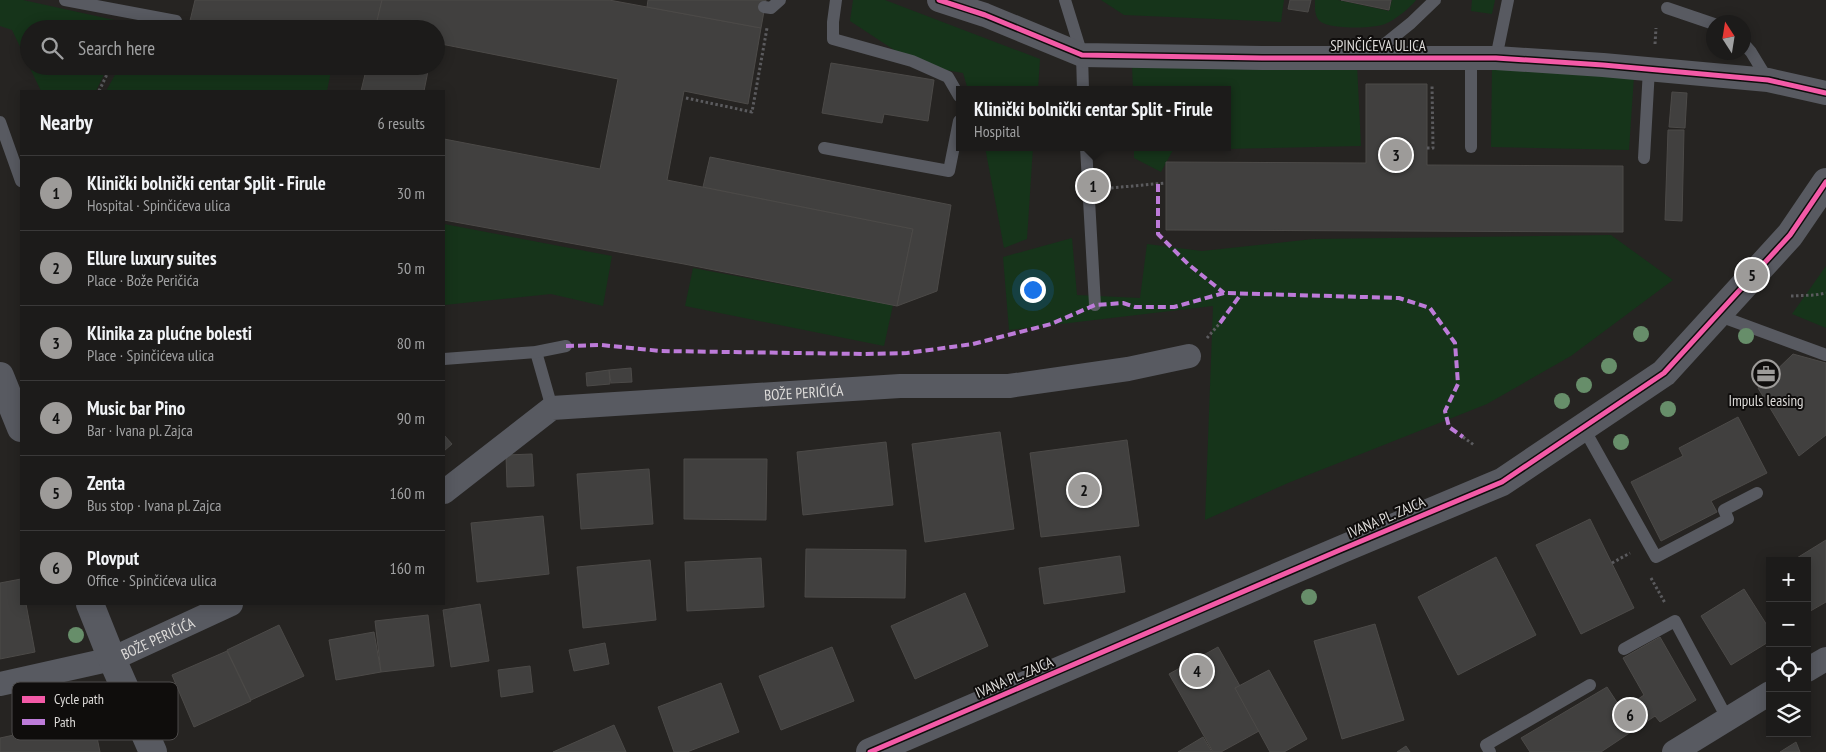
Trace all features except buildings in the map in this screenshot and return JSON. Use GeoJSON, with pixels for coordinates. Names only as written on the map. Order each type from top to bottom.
{"type":"FeatureCollection","features":[{"type":"Feature","properties":{"kind":"street","name":"SPINČIĆEVA ULICA"},"geometry":{"type":"LineString","coordinates":[[939,0],[985,15],[1082,55],[1496,58],[1651,69],[1768,80],[1826,93]]}},
{"type":"Feature","properties":{"kind":"street","name":"IVANA PL. ZAJCA"},"geometry":{"type":"LineString","coordinates":[[870,752],[1348,546],[1502,482],[1664,372],[1790,235],[1826,182]]}},
{"type":"Feature","properties":{"kind":"street","name":"BOŽE PERIČIĆA"},"geometry":{"type":"LineString","coordinates":[[552,408],[900,386],[1009,386],[1128,369],[1189,356]]}},
{"type":"Feature","properties":{"kind":"street"},"geometry":{"type":"LineString","coordinates":[[0,376],[20,426]]}},
{"type":"Feature","properties":{"kind":"street"},"geometry":{"type":"LineString","coordinates":[[445,491],[552,408]]}},
{"type":"Feature","properties":{"kind":"street"},"geometry":{"type":"LineString","coordinates":[[90,605],[122,682]]}},
{"type":"Feature","properties":{"kind":"street","name":"BOŽE PERIČIĆA"},"geometry":{"type":"LineString","coordinates":[[0,684],[112,659],[229,605]]}},
{"type":"Feature","properties":{"kind":"street"},"geometry":{"type":"LineString","coordinates":[[1811,668],[1826,659]]}},
{"type":"Feature","properties":{"kind":"street"},"geometry":{"type":"LineString","coordinates":[[1674,752],[1766,695]]}},
{"type":"Feature","properties":{"kind":"street"},"geometry":{"type":"LineString","coordinates":[[148,740],[153,752]]}},
{"type":"Feature","properties":{"kind":"lane"},"geometry":{"type":"LineString","coordinates":[[65,0],[171,20]]}},
{"type":"Feature","properties":{"kind":"lane"},"geometry":{"type":"LineString","coordinates":[[836,0],[833,22],[834,39],[912,61],[948,77],[956,91]]}},
{"type":"Feature","properties":{"kind":"lane"},"geometry":{"type":"LineString","coordinates":[[1065,0],[1082,55],[1083,86]]}},
{"type":"Feature","properties":{"kind":"lane"},"geometry":{"type":"LineString","coordinates":[[1368,58],[1411,23],[1435,0]]}},
{"type":"Feature","properties":{"kind":"lane"},"geometry":{"type":"LineString","coordinates":[[1496,58],[1508,0]]}},
{"type":"Feature","properties":{"kind":"lane"},"geometry":{"type":"LineString","coordinates":[[1667,8],[1706,21]]}},
{"type":"Feature","properties":{"kind":"lane"},"geometry":{"type":"LineString","coordinates":[[1751,52],[1768,80]]}},
{"type":"Feature","properties":{"kind":"lane"},"geometry":{"type":"LineString","coordinates":[[1471,58],[1471,147]]}},
{"type":"Feature","properties":{"kind":"lane"},"geometry":{"type":"LineString","coordinates":[[1644,158],[1651,69]]}},
{"type":"Feature","properties":{"kind":"lane"},"geometry":{"type":"LineString","coordinates":[[0,122],[20,177]]}},
{"type":"Feature","properties":{"kind":"lane"},"geometry":{"type":"LineString","coordinates":[[824,148],[950,171],[956,138]]}},
{"type":"Feature","properties":{"kind":"lane"},"geometry":{"type":"LineString","coordinates":[[1086,151],[1094,305]]}},
{"type":"Feature","properties":{"kind":"lane"},"geometry":{"type":"LineString","coordinates":[[1717,315],[1826,355]]}},
{"type":"Feature","properties":{"kind":"lane"},"geometry":{"type":"LineString","coordinates":[[445,359],[536,352],[566,346]]}},
{"type":"Feature","properties":{"kind":"lane"},"geometry":{"type":"LineString","coordinates":[[536,352],[552,408]]}},
{"type":"Feature","properties":{"kind":"lane"},"geometry":{"type":"LineString","coordinates":[[1583,427],[1656,557],[1728,519],[1724,510],[1757,493]]}},
{"type":"Feature","properties":{"kind":"lane"},"geometry":{"type":"LineString","coordinates":[[1624,649],[1675,621],[1727,718]]}},
{"type":"Feature","properties":{"kind":"lane"},"geometry":{"type":"LineString","coordinates":[[1490,752],[1486,745],[1590,685]]}},
{"type":"Feature","properties":{"kind":"path"},"geometry":{"type":"LineString","coordinates":[[686,98],[752,112],[772,5]]}},
{"type":"Feature","properties":{"kind":"path"},"geometry":{"type":"LineString","coordinates":[[1651,69],[1656,24]]}},
{"type":"Feature","properties":{"kind":"path"},"geometry":{"type":"LineString","coordinates":[[99,90],[107,75]]}},
{"type":"Feature","properties":{"kind":"path"},"geometry":{"type":"LineString","coordinates":[[1427,148],[1433,148],[1432,77]]}},
{"type":"Feature","properties":{"kind":"path"},"geometry":{"type":"LineString","coordinates":[[1089,190],[1165,183]]}},
{"type":"Feature","properties":{"kind":"path"},"geometry":{"type":"LineString","coordinates":[[1791,296],[1826,293]]}},
{"type":"Feature","properties":{"kind":"path"},"geometry":{"type":"LineString","coordinates":[[1463,437],[1474,445]]}},
{"type":"Feature","properties":{"kind":"path"},"geometry":{"type":"LineString","coordinates":[[1612,563],[1635,550]]}},
{"type":"Feature","properties":{"kind":"green space"},"geometry":{"type":"Polygon","coordinates":[[[0,0],[23,0],[114,20],[20,20],[20,46],[12,30],[0,26],[0,0]]]}},
{"type":"Feature","properties":{"kind":"green space"},"geometry":{"type":"Polygon","coordinates":[[[853,0],[885,0],[1040,59],[1038,86],[967,86],[963,73],[917,65],[850,21],[853,0]]]}},
{"type":"Feature","properties":{"kind":"green space"},"geometry":{"type":"Polygon","coordinates":[[[1101,0],[1284,0],[1281,22],[1124,15],[1101,0]]]}},
{"type":"Feature","properties":{"kind":"green space"},"geometry":{"type":"Polygon","coordinates":[[[1315,0],[1338,0],[1389,11],[1392,0],[1416,0],[1410,7],[1385,24],[1372,27],[1353,27],[1334,26],[1321,22],[1316,15],[1315,0]]]}},
{"type":"Feature","properties":{"kind":"green space"},"geometry":{"type":"Polygon","coordinates":[[[1472,0],[1495,0],[1492,14],[1471,11],[1472,0]]]}},
{"type":"Feature","properties":{"kind":"green space"},"geometry":{"type":"Polygon","coordinates":[[[1357,64],[1361,146],[1231,149],[1231,86],[1133,86],[1132,66],[1357,64]]]}},
{"type":"Feature","properties":{"kind":"green space"},"geometry":{"type":"Polygon","coordinates":[[[1492,66],[1634,76],[1629,150],[1491,147],[1492,66]]]}},
{"type":"Feature","properties":{"kind":"green space"},"geometry":{"type":"Polygon","coordinates":[[[33,75],[104,75],[96,90],[41,90],[33,75]]]}},
{"type":"Feature","properties":{"kind":"green space"},"geometry":{"type":"Polygon","coordinates":[[[115,75],[330,75],[327,90],[107,90],[115,75]]]}},
{"type":"Feature","properties":{"kind":"green space"},"geometry":{"type":"Polygon","coordinates":[[[986,151],[1033,151],[1027,239],[1004,248],[986,151]]]}},
{"type":"Feature","properties":{"kind":"green space"},"geometry":{"type":"Polygon","coordinates":[[[1134,151],[1172,151],[1161,172],[1134,158],[1134,151]]]}},
{"type":"Feature","properties":{"kind":"green space"},"geometry":{"type":"Polygon","coordinates":[[[445,224],[612,256],[603,306],[551,294],[445,305],[445,224]]]}},
{"type":"Feature","properties":{"kind":"green space"},"geometry":{"type":"Polygon","coordinates":[[[1611,235],[1673,280],[1571,356],[1487,404],[1288,483],[1205,520],[1213,306],[1009,330],[1003,257],[1072,238],[1077,295],[1140,298],[1147,244],[1202,251],[1313,239],[1611,235]]]}},
{"type":"Feature","properties":{"kind":"green space"},"geometry":{"type":"Polygon","coordinates":[[[1826,266],[1826,328],[1792,314],[1826,266]]]}},
{"type":"Feature","properties":{"kind":"green space"},"geometry":{"type":"Polygon","coordinates":[[[693,268],[893,305],[884,346],[685,306],[693,268]]]}},
{"type":"Feature","properties":{"kind":"marked path"},"geometry":{"type":"LineString","coordinates":[[1158,184],[1158,234],[1188,264],[1224,293]]}},
{"type":"Feature","properties":{"kind":"marked path"},"geometry":{"type":"LineString","coordinates":[[566,346],[601,345],[661,351],[907,353],[973,344],[1051,324],[1095,305],[1123,303],[1135,307],[1174,307],[1224,293],[1399,298],[1430,308],[1455,343],[1458,384],[1445,411],[1449,427],[1463,437]]}},
{"type":"Feature","properties":{"kind":"marked path"},"geometry":{"type":"LineString","coordinates":[[1220,323],[1241,294]]}},
{"type":"Feature","properties":{"kind":"cycle path"},"geometry":{"type":"LineString","coordinates":[[939,0],[985,15],[1082,55],[1262,58],[1496,58],[1603,65],[1768,80],[1826,93]]}},
{"type":"Feature","properties":{"kind":"cycle path"},"geometry":{"type":"LineString","coordinates":[[870,752],[1502,482],[1664,373],[1790,235],[1826,182]]}},
{"type":"Feature","properties":{"kind":"place","name":"Klinika za plućne bolesti"},"geometry":{"type":"Point","coordinates":[1396,155]}},
{"type":"Feature","properties":{"kind":"place","name":"Klinički bolnički centar Split - Firule"},"geometry":{"type":"Point","coordinates":[1093,186]}},
{"type":"Feature","properties":{"kind":"place","name":"Zenta"},"geometry":{"type":"Point","coordinates":[1752,275]}},
{"type":"Feature","properties":{"kind":"place","name":"Impuls leasing"},"geometry":{"type":"Point","coordinates":[1766,374]}},
{"type":"Feature","properties":{"kind":"place","name":"Ellure luxury suites"},"geometry":{"type":"Point","coordinates":[1084,490]}},
{"type":"Feature","properties":{"kind":"place","name":"Music bar Pino"},"geometry":{"type":"Point","coordinates":[1197,671]}},
{"type":"Feature","properties":{"kind":"place","name":"Plovput"},"geometry":{"type":"Point","coordinates":[1630,715]}}]}
